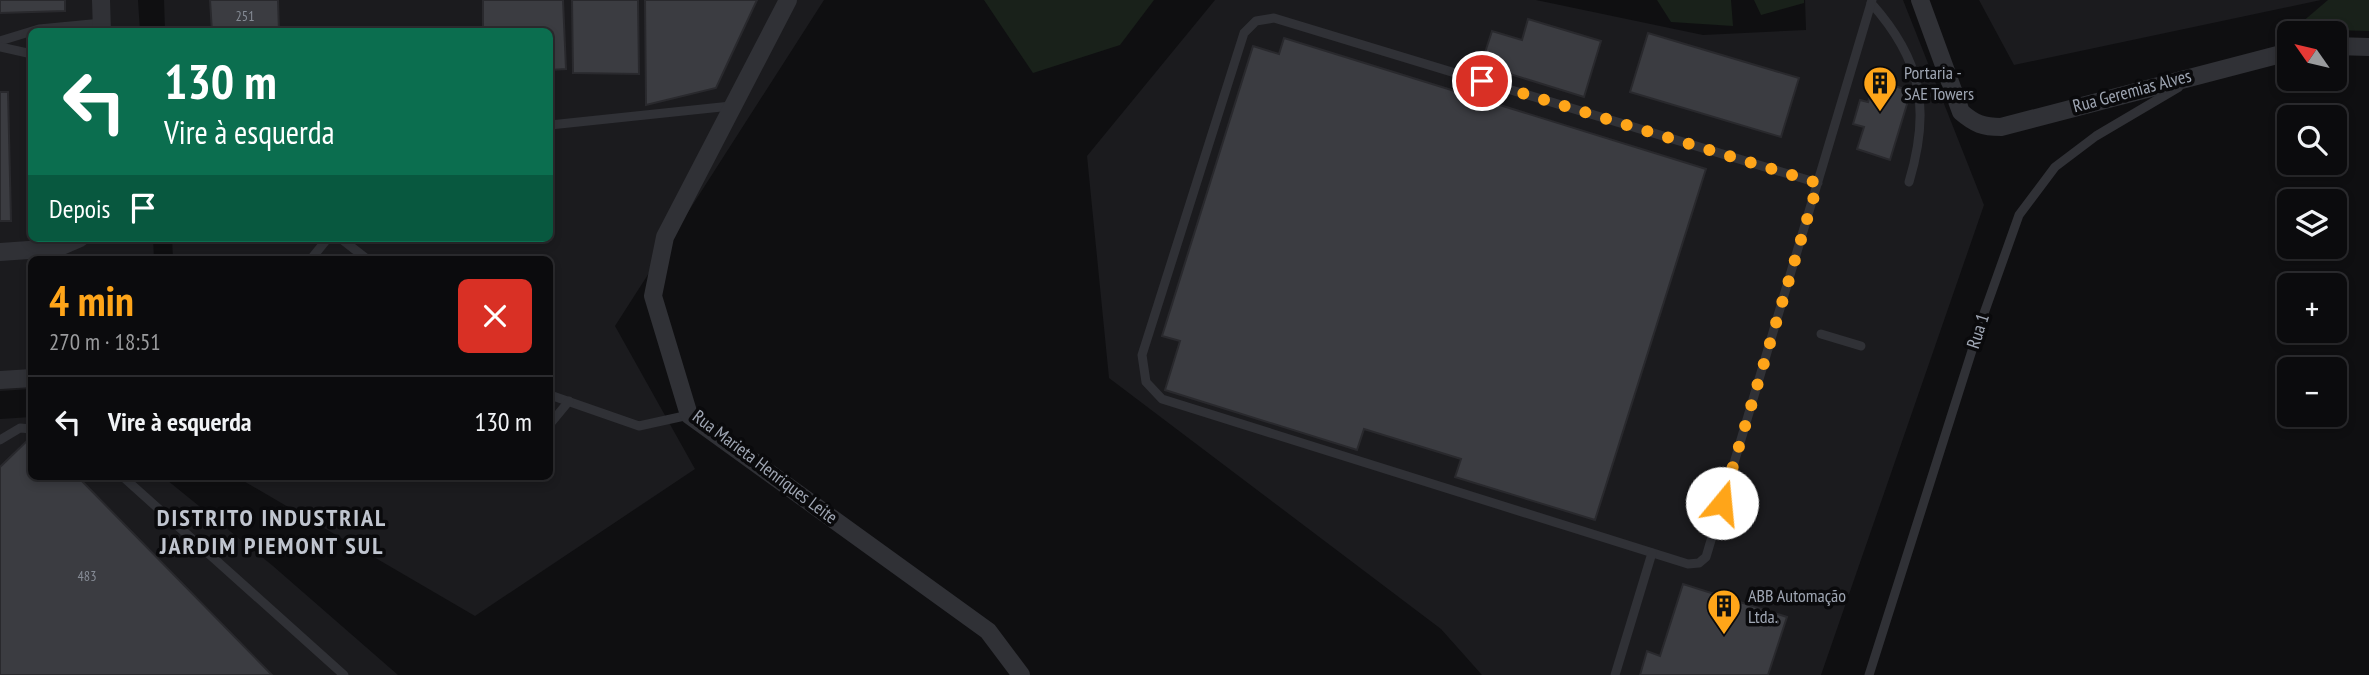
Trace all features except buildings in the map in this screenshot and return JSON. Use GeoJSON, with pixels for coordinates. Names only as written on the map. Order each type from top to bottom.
{"type":"FeatureCollection","features":[{"type":"Feature","properties":{"kind":"street"},"geometry":{"type":"LineString","coordinates":[[101,0],[102,27]]}},
{"type":"Feature","properties":{"kind":"street","name":"Rua Marieta Henriques Leite"},"geometry":{"type":"LineString","coordinates":[[789,0],[665,237],[653,296],[690,415],[988,631],[1021,675]]}},
{"type":"Feature","properties":{"kind":"street","name":"Rua Geremias Alves"},"geometry":{"type":"LineString","coordinates":[[1920,0],[1961,112],[1976,124],[2001,127],[2277,55]]}},
{"type":"Feature","properties":{"kind":"street"},"geometry":{"type":"LineString","coordinates":[[2347,46],[2369,47]]}},
{"type":"Feature","properties":{"kind":"street"},"geometry":{"type":"LineString","coordinates":[[0,252],[58,248],[71,242]]}},
{"type":"Feature","properties":{"kind":"street"},"geometry":{"type":"LineString","coordinates":[[0,380],[28,379]]}},
{"type":"Feature","properties":{"kind":"lane"},"geometry":{"type":"LineString","coordinates":[[1872,1],[1895,29],[1920,90],[1923,113],[1918,152],[1909,182]]}},
{"type":"Feature","properties":{"kind":"lane"},"geometry":{"type":"LineString","coordinates":[[1818,183],[1274,18],[1256,21],[1244,33],[1142,355],[1146,382],[1162,399],[1688,564],[1699,563],[1706,557],[1818,183],[1872,1]]}},
{"type":"Feature","properties":{"kind":"lane"},"geometry":{"type":"LineString","coordinates":[[70,28],[102,27]]}},
{"type":"Feature","properties":{"kind":"lane"},"geometry":{"type":"LineString","coordinates":[[0,41],[28,32]]}},
{"type":"Feature","properties":{"kind":"lane"},"geometry":{"type":"LineString","coordinates":[[0,47],[28,53]]}},
{"type":"Feature","properties":{"kind":"lane","name":"Rua 1"},"geometry":{"type":"LineString","coordinates":[[1869,675],[1982,319],[2019,215],[2055,167],[2096,136],[2204,72]]}},
{"type":"Feature","properties":{"kind":"lane"},"geometry":{"type":"LineString","coordinates":[[553,125],[733,106]]}},
{"type":"Feature","properties":{"kind":"lane"},"geometry":{"type":"LineString","coordinates":[[313,256],[325,242]]}},
{"type":"Feature","properties":{"kind":"lane"},"geometry":{"type":"LineString","coordinates":[[345,242],[363,256]]}},
{"type":"Feature","properties":{"kind":"lane"},"geometry":{"type":"LineString","coordinates":[[1821,334],[1861,346]]}},
{"type":"Feature","properties":{"kind":"lane"},"geometry":{"type":"LineString","coordinates":[[553,395],[639,426],[690,415]]}},
{"type":"Feature","properties":{"kind":"lane"},"geometry":{"type":"LineString","coordinates":[[553,420],[569,401]]}},
{"type":"Feature","properties":{"kind":"lane"},"geometry":{"type":"LineString","coordinates":[[0,440],[20,428],[28,429]]}},
{"type":"Feature","properties":{"kind":"lane"},"geometry":{"type":"LineString","coordinates":[[126,480],[344,675]]}},
{"type":"Feature","properties":{"kind":"lane"},"geometry":{"type":"LineString","coordinates":[[1615,675],[1653,553]]}},
{"type":"Feature","properties":{"kind":"shaded area"},"geometry":{"type":"Polygon","coordinates":[[[0,0],[138,0],[140,28],[28,28],[28,242],[153,242],[154,256],[28,256],[28,389],[0,391],[0,0]]]}},
{"type":"Feature","properties":{"kind":"shaded area"},"geometry":{"type":"Polygon","coordinates":[[[164,0],[824,0],[615,326],[695,469],[475,616],[242,480],[553,480],[553,256],[173,256],[172,242],[553,242],[553,28],[165,28],[164,0]]]}},
{"type":"Feature","properties":{"kind":"shaded area"},"geometry":{"type":"Polygon","coordinates":[[[984,0],[1154,0],[1120,45],[1033,73],[984,0]]]}},
{"type":"Feature","properties":{"kind":"shaded area"},"geometry":{"type":"Polygon","coordinates":[[[1215,0],[1536,0],[1703,35],[1806,30],[1805,0],[1903,0],[1984,205],[1821,675],[1482,675],[1441,629],[1109,378],[1087,156],[1215,0]]]}},
{"type":"Feature","properties":{"kind":"shaded area"},"geometry":{"type":"Polygon","coordinates":[[[1657,0],[1731,0],[1733,26],[1671,22],[1657,0]]]}},
{"type":"Feature","properties":{"kind":"shaded area"},"geometry":{"type":"Polygon","coordinates":[[[1754,0],[1804,0],[1804,3],[1761,15],[1754,0]]]}},
{"type":"Feature","properties":{"kind":"shaded area"},"geometry":{"type":"Polygon","coordinates":[[[1979,0],[2321,0],[2014,65],[1979,0]]]}},
{"type":"Feature","properties":{"kind":"shaded area"},"geometry":{"type":"Polygon","coordinates":[[[2328,0],[2369,0],[2369,31],[2347,30],[2347,21],[2303,21],[2328,0]]]}},
{"type":"Feature","properties":{"kind":"shaded area"},"geometry":{"type":"Polygon","coordinates":[[[28,417],[28,480],[167,480],[273,566],[398,675],[0,675],[0,419],[28,417]]]}},
{"type":"Feature","properties":{"kind":"place","name":"Portaria - SAE Towers"},"geometry":{"type":"Point","coordinates":[1880,113]}},
{"type":"Feature","properties":{"kind":"place","name":"ABB Automação Ltda."},"geometry":{"type":"Point","coordinates":[1724,636]}},
{"type":"Feature","properties":{"kind":"district","name":"DISTRITO INDUSTRIAL JARDIM PIEMONT SUL"},"geometry":{"type":"Point","coordinates":[272,532]}},
{"type":"Feature","properties":{"kind":"route"},"geometry":{"type":"LineString","coordinates":[[1482,81],[1818,183],[1722,503]]}}]}
